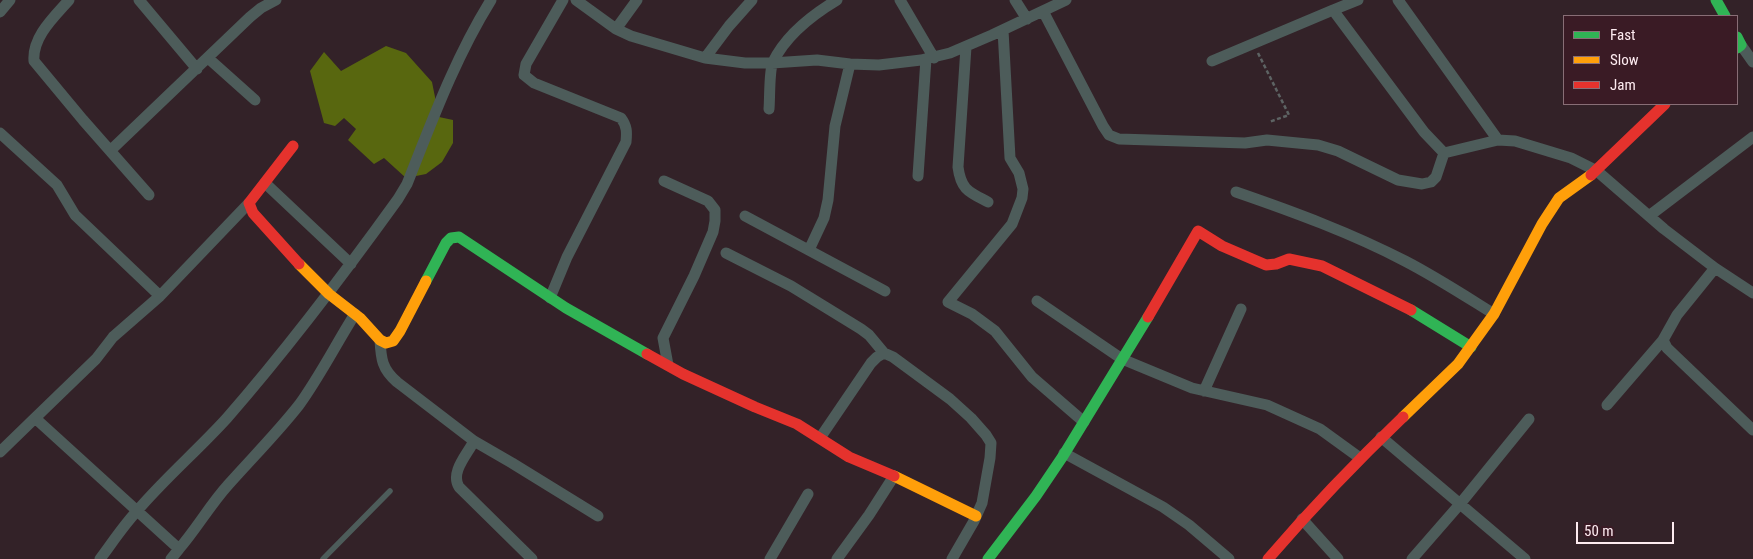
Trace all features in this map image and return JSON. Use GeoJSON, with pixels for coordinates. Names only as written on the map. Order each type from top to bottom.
{"type":"FeatureCollection","features":[{"type":"Feature","properties":{"kind":"street"},"geometry":{"type":"LineString","coordinates":[[0,12],[10,0]]}},
{"type":"Feature","properties":{"kind":"street"},"geometry":{"type":"LineString","coordinates":[[69,0],[43,32],[33,52],[34,61],[149,195]]}},
{"type":"Feature","properties":{"kind":"street"},"geometry":{"type":"LineString","coordinates":[[139,0],[197,69]]}},
{"type":"Feature","properties":{"kind":"street"},"geometry":{"type":"LineString","coordinates":[[111,150],[250,18],[273,0]]}},
{"type":"Feature","properties":{"kind":"street"},"geometry":{"type":"LineString","coordinates":[[100,559],[136,511],[227,418],[329,294],[403,190],[455,66],[472,31],[491,0]]}},
{"type":"Feature","properties":{"kind":"street"},"geometry":{"type":"LineString","coordinates":[[550,298],[567,257],[626,142],[627,134],[626,124],[622,118],[534,83],[524,76],[526,64],[563,0]]}},
{"type":"Feature","properties":{"kind":"street"},"geometry":{"type":"LineString","coordinates":[[576,0],[616,28],[647,41],[705,58],[745,63],[817,60],[879,65],[930,58],[966,47],[1066,0]]}},
{"type":"Feature","properties":{"kind":"street"},"geometry":{"type":"LineString","coordinates":[[616,28],[637,0]]}},
{"type":"Feature","properties":{"kind":"street"},"geometry":{"type":"LineString","coordinates":[[705,58],[729,26],[752,0]]}},
{"type":"Feature","properties":{"kind":"street"},"geometry":{"type":"LineString","coordinates":[[769,108],[772,63],[801,26],[820,10],[837,0]]}},
{"type":"Feature","properties":{"kind":"street"},"geometry":{"type":"LineString","coordinates":[[900,0],[930,58],[918,176]]}},
{"type":"Feature","properties":{"kind":"street"},"geometry":{"type":"LineString","coordinates":[[1016,0],[1027,19]]}},
{"type":"Feature","properties":{"kind":"street"},"geometry":{"type":"LineString","coordinates":[[1212,61],[1358,0]]}},
{"type":"Feature","properties":{"kind":"street"},"geometry":{"type":"LineString","coordinates":[[1398,0],[1498,140]]}},
{"type":"Feature","properties":{"kind":"street"},"geometry":{"type":"LineString","coordinates":[[1716,0],[1724,15]]}},
{"type":"Feature","properties":{"kind":"street"},"geometry":{"type":"LineString","coordinates":[[1333,10],[1424,132],[1444,153]]}},
{"type":"Feature","properties":{"kind":"street"},"geometry":{"type":"LineString","coordinates":[[1043,11],[1108,135],[1119,139],[1245,143],[1267,140],[1318,145],[1338,151],[1398,180],[1422,184],[1431,182],[1436,177],[1444,153]]}},
{"type":"Feature","properties":{"kind":"street"},"geometry":{"type":"LineString","coordinates":[[1003,30],[1010,158],[1019,173],[1022,198],[1012,224],[948,302],[972,314],[995,331],[1032,377],[1084,422]]}},
{"type":"Feature","properties":{"kind":"street"},"geometry":{"type":"LineString","coordinates":[[1738,44],[1753,62]]}},
{"type":"Feature","properties":{"kind":"street"},"geometry":{"type":"LineString","coordinates":[[966,47],[958,167],[960,179],[965,189],[988,202]]}},
{"type":"Feature","properties":{"kind":"street"},"geometry":{"type":"LineString","coordinates":[[208,58],[255,100]]}},
{"type":"Feature","properties":{"kind":"street"},"geometry":{"type":"LineString","coordinates":[[809,250],[824,218],[828,200],[835,126],[850,64]]}},
{"type":"Feature","properties":{"kind":"street"},"geometry":{"type":"LineString","coordinates":[[1268,559],[1302,519],[1360,458],[1447,375],[1471,347],[1494,314],[1534,237],[1559,198],[1597,171],[1664,105]]}},
{"type":"Feature","properties":{"kind":"street"},"geometry":{"type":"LineString","coordinates":[[0,133],[57,185],[75,215],[160,296]]}},
{"type":"Feature","properties":{"kind":"street"},"geometry":{"type":"LineString","coordinates":[[1649,216],[1753,137]]}},
{"type":"Feature","properties":{"kind":"street"},"geometry":{"type":"LineString","coordinates":[[1444,153],[1498,140],[1515,141],[1558,153],[1597,171],[1649,216],[1716,268],[1753,293]]}},
{"type":"Feature","properties":{"kind":"street"},"geometry":{"type":"LineString","coordinates":[[0,452],[96,358],[113,337],[160,296],[249,203],[293,146]]}},
{"type":"Feature","properties":{"kind":"street"},"geometry":{"type":"LineString","coordinates":[[664,181],[708,201],[715,210],[713,232],[694,276],[663,338],[668,365]]}},
{"type":"Feature","properties":{"kind":"street"},"geometry":{"type":"LineString","coordinates":[[265,183],[351,264]]}},
{"type":"Feature","properties":{"kind":"street"},"geometry":{"type":"LineString","coordinates":[[1236,192],[1297,213],[1406,261],[1494,314]]}},
{"type":"Feature","properties":{"kind":"street"},"geometry":{"type":"LineString","coordinates":[[249,203],[253,213],[306,273],[355,314],[380,340],[386,343],[393,341],[400,331],[446,243],[451,238],[459,238],[469,242],[550,298],[702,384],[797,424],[849,457],[894,476],[976,516]]}},
{"type":"Feature","properties":{"kind":"street"},"geometry":{"type":"LineString","coordinates":[[745,216],[885,291]]}},
{"type":"Feature","properties":{"kind":"street"},"geometry":{"type":"LineString","coordinates":[[988,559],[1003,536],[1042,487],[1084,422],[1198,231],[1222,246],[1266,264],[1276,264],[1289,259],[1322,266],[1411,310],[1471,347]]}},
{"type":"Feature","properties":{"kind":"street"},"geometry":{"type":"LineString","coordinates":[[726,253],[791,286],[861,328],[869,334],[884,353],[893,357],[950,399],[986,435],[991,443],[982,504],[952,559]]}},
{"type":"Feature","properties":{"kind":"street"},"geometry":{"type":"LineString","coordinates":[[1607,405],[1663,340],[1678,315],[1716,268]]}},
{"type":"Feature","properties":{"kind":"street"},"geometry":{"type":"LineString","coordinates":[[1037,301],[1122,359],[1178,383],[1204,391],[1267,405],[1320,430],[1360,458]]}},
{"type":"Feature","properties":{"kind":"street"},"geometry":{"type":"LineString","coordinates":[[1204,391],[1241,309]]}},
{"type":"Feature","properties":{"kind":"street"},"geometry":{"type":"LineString","coordinates":[[171,559],[224,490],[298,405],[325,366],[355,314]]}},
{"type":"Feature","properties":{"kind":"street"},"geometry":{"type":"LineString","coordinates":[[380,340],[384,366],[388,374],[401,386],[474,441],[598,516]]}},
{"type":"Feature","properties":{"kind":"street"},"geometry":{"type":"LineString","coordinates":[[1663,340],[1667,348],[1753,430]]}},
{"type":"Feature","properties":{"kind":"street"},"geometry":{"type":"LineString","coordinates":[[820,438],[871,363],[877,356],[884,353]]}},
{"type":"Feature","properties":{"kind":"street"},"geometry":{"type":"LineString","coordinates":[[36,418],[179,549]]}},
{"type":"Feature","properties":{"kind":"street"},"geometry":{"type":"LineString","coordinates":[[1412,559],[1460,504],[1529,419]]}},
{"type":"Feature","properties":{"kind":"street"},"geometry":{"type":"LineString","coordinates":[[1381,437],[1525,559]]}},
{"type":"Feature","properties":{"kind":"street"},"geometry":{"type":"LineString","coordinates":[[474,441],[456,474],[456,482],[459,488],[532,559]]}},
{"type":"Feature","properties":{"kind":"street"},"geometry":{"type":"LineString","coordinates":[[1064,453],[1164,507],[1189,525],[1229,559]]}},
{"type":"Feature","properties":{"kind":"street"},"geometry":{"type":"LineString","coordinates":[[837,559],[894,476]]}},
{"type":"Feature","properties":{"kind":"street"},"geometry":{"type":"LineString","coordinates":[[770,559],[808,494]]}},
{"type":"Feature","properties":{"kind":"street"},"geometry":{"type":"LineString","coordinates":[[1302,519],[1338,559]]}},
{"type":"Feature","properties":{"kind":"lane"},"geometry":{"type":"LineString","coordinates":[[323,559],[390,491]]}},
{"type":"Feature","properties":{"kind":"path"},"geometry":{"type":"LineString","coordinates":[[1253,43],[1289,115],[1269,122]]}},
{"type":"Feature","properties":{"kind":"shaded area"},"geometry":{"type":"Polygon","coordinates":[[[386,46],[406,53],[432,82],[439,117],[453,120],[453,143],[442,162],[426,174],[406,178],[384,158],[374,164],[348,140],[356,129],[344,118],[335,126],[324,123],[310,71],[324,52],[341,71],[386,46]]]}},
{"type":"Feature","properties":{"kind":"traffic: fast"},"geometry":{"type":"LineString","coordinates":[[1716,0],[1724,15]]}},
{"type":"Feature","properties":{"kind":"traffic: fast"},"geometry":{"type":"LineString","coordinates":[[1738,39],[1741,45],[1738,47]]}},
{"type":"Feature","properties":{"kind":"traffic: fast"},"geometry":{"type":"LineString","coordinates":[[426,281],[446,243],[451,238],[459,237],[566,308],[647,354]]}},
{"type":"Feature","properties":{"kind":"traffic: fast"},"geometry":{"type":"LineString","coordinates":[[1411,310],[1471,347]]}},
{"type":"Feature","properties":{"kind":"traffic: fast"},"geometry":{"type":"LineString","coordinates":[[988,559],[1036,496],[1063,456],[1148,317]]}},
{"type":"Feature","properties":{"kind":"traffic: slow"},"geometry":{"type":"LineString","coordinates":[[1403,417],[1458,364],[1494,314],[1542,224],[1559,198],[1591,175]]}},
{"type":"Feature","properties":{"kind":"traffic: slow"},"geometry":{"type":"LineString","coordinates":[[299,264],[329,294],[360,318],[380,340],[386,343],[393,341],[400,331],[426,281]]}},
{"type":"Feature","properties":{"kind":"traffic: slow"},"geometry":{"type":"LineString","coordinates":[[894,476],[976,516]]}},
{"type":"Feature","properties":{"kind":"traffic: jam"},"geometry":{"type":"LineString","coordinates":[[1591,175],[1664,105]]}},
{"type":"Feature","properties":{"kind":"traffic: jam"},"geometry":{"type":"LineString","coordinates":[[293,146],[249,203],[253,213],[299,264]]}},
{"type":"Feature","properties":{"kind":"traffic: jam"},"geometry":{"type":"LineString","coordinates":[[1148,317],[1198,231],[1222,246],[1266,265],[1276,264],[1289,259],[1322,266],[1411,310]]}},
{"type":"Feature","properties":{"kind":"traffic: jam"},"geometry":{"type":"LineString","coordinates":[[647,354],[683,374],[797,424],[849,457],[894,476]]}},
{"type":"Feature","properties":{"kind":"traffic: jam"},"geometry":{"type":"LineString","coordinates":[[1268,559],[1334,486],[1403,417]]}}]}
